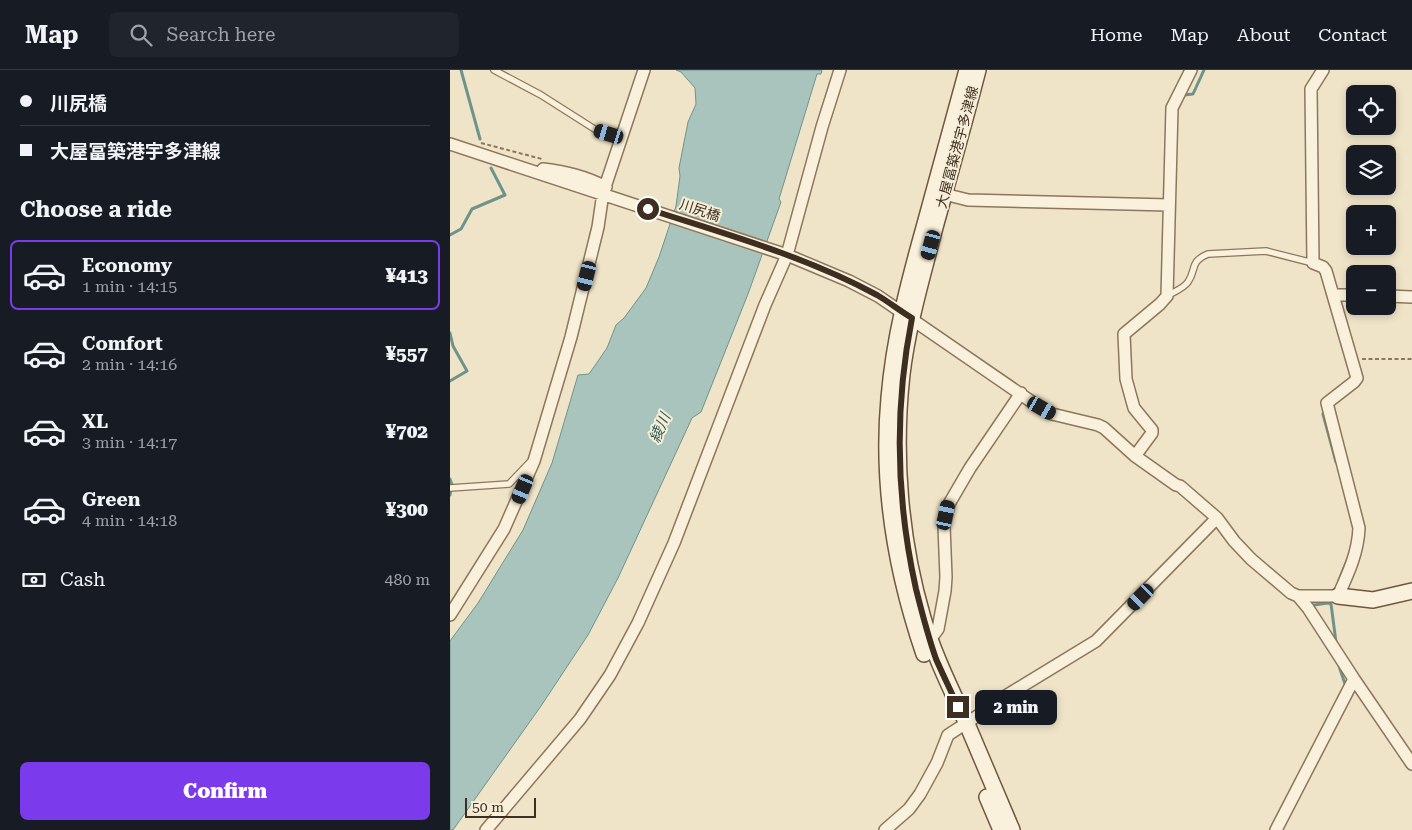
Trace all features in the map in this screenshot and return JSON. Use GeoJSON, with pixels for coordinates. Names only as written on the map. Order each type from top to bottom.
{"type":"FeatureCollection","features":[{"type":"Feature","properties":{"kind":"main road","name":"大屋冨築港宇多津線"},"geometry":{"type":"LineString","coordinates":[[966,70],[890,383],[886,443],[888,488],[901,577],[912,620],[927,661],[962,726],[1012,830]]}},
{"type":"Feature","properties":{"kind":"main road","name":"大屋冨築港宇多津線"},"geometry":{"type":"LineString","coordinates":[[978,70],[944,194],[906,315],[898,441],[900,487],[905,532],[913,575],[930,640],[1001,830]]}},
{"type":"Feature","properties":{"kind":"main road"},"geometry":{"type":"LineString","coordinates":[[1338,596],[1373,600],[1412,591]]}},
{"type":"Feature","properties":{"kind":"street"},"geometry":{"type":"LineString","coordinates":[[450,615],[504,529],[534,462],[580,302],[606,192],[644,70]]}},
{"type":"Feature","properties":{"kind":"street"},"geometry":{"type":"LineString","coordinates":[[486,830],[580,719],[610,675],[638,623],[674,543],[765,305],[783,254],[840,70]]}},
{"type":"Feature","properties":{"kind":"street"},"geometry":{"type":"LineString","coordinates":[[1135,456],[1152,433],[1152,430],[1134,408],[1126,379],[1124,334],[1167,296],[1172,108],[1191,70]]}},
{"type":"Feature","properties":{"kind":"street"},"geometry":{"type":"LineString","coordinates":[[1298,596],[1338,596],[1351,567],[1358,543],[1359,528],[1326,403],[1357,378],[1336,295],[1323,267],[1313,263],[1311,89],[1323,70]]}},
{"type":"Feature","properties":{"kind":"street"},"geometry":{"type":"LineString","coordinates":[[450,144],[606,192]]}},
{"type":"Feature","properties":{"kind":"street"},"geometry":{"type":"LineString","coordinates":[[533,171],[540,169],[561,171],[584,176],[606,192]]}},
{"type":"Feature","properties":{"kind":"street","name":"川尻橋"},"geometry":{"type":"LineString","coordinates":[[606,192],[783,254],[849,281],[878,296],[1052,414],[1098,425],[1135,456],[1180,486],[1217,518],[1234,541],[1251,559],[1290,593],[1298,596],[1412,764]]}},
{"type":"Feature","properties":{"kind":"street"},"geometry":{"type":"LineString","coordinates":[[944,194],[968,200],[1169,205]]}},
{"type":"Feature","properties":{"kind":"street"},"geometry":{"type":"LineString","coordinates":[[1336,295],[1346,295]]}},
{"type":"Feature","properties":{"kind":"street"},"geometry":{"type":"LineString","coordinates":[[1396,296],[1412,297]]}},
{"type":"Feature","properties":{"kind":"street"},"geometry":{"type":"LineString","coordinates":[[930,640],[938,629],[945,591],[944,526],[949,504],[970,468],[1021,394]]}},
{"type":"Feature","properties":{"kind":"street"},"geometry":{"type":"LineString","coordinates":[[884,830],[909,809],[914,802],[937,763],[946,737],[988,709],[991,705],[1096,641],[1217,518]]}},
{"type":"Feature","properties":{"kind":"street"},"geometry":{"type":"LineString","coordinates":[[1276,830],[1354,680]]}},
{"type":"Feature","properties":{"kind":"lane"},"geometry":{"type":"LineString","coordinates":[[494,70],[541,95],[596,130],[622,138]]}},
{"type":"Feature","properties":{"kind":"lane"},"geometry":{"type":"LineString","coordinates":[[1167,296],[1188,282],[1194,263],[1200,257],[1208,254],[1266,251],[1313,263]]}},
{"type":"Feature","properties":{"kind":"lane"},"geometry":{"type":"LineString","coordinates":[[452,488],[509,484],[530,462],[534,462]]}},
{"type":"Feature","properties":{"kind":"path"},"geometry":{"type":"LineString","coordinates":[[506,149],[541,159],[561,171]]}},
{"type":"Feature","properties":{"kind":"path"},"geometry":{"type":"LineString","coordinates":[[1358,359],[1412,359]]}},
{"type":"Feature","properties":{"kind":"water","name":"綾川"},"geometry":{"type":"Polygon","coordinates":[[[676,70],[822,70],[821,74],[817,74],[779,199],[781,202],[748,294],[701,412],[692,418],[618,578],[588,635],[541,706],[453,830],[450,830],[450,641],[478,603],[523,530],[552,463],[578,375],[589,374],[607,348],[616,325],[624,318],[646,288],[659,257],[676,206],[680,176],[679,168],[688,122],[696,104],[695,88],[681,72],[676,70]]]}},
{"type":"Feature","properties":{"kind":"waterway"},"geometry":{"type":"LineString","coordinates":[[461,70],[480,139]]}},
{"type":"Feature","properties":{"kind":"waterway"},"geometry":{"type":"LineString","coordinates":[[1183,97],[1184,95],[1193,94],[1204,70]]}},
{"type":"Feature","properties":{"kind":"waterway"},"geometry":{"type":"LineString","coordinates":[[450,235],[461,229],[472,209],[505,195],[491,168]]}},
{"type":"Feature","properties":{"kind":"waterway"},"geometry":{"type":"LineString","coordinates":[[450,333],[453,346],[467,371],[450,381]]}},
{"type":"Feature","properties":{"kind":"waterway"},"geometry":{"type":"LineString","coordinates":[[1357,386],[1362,380],[1360,370]]}},
{"type":"Feature","properties":{"kind":"waterway"},"geometry":{"type":"LineString","coordinates":[[1323,414],[1336,462]]}},
{"type":"Feature","properties":{"kind":"waterway"},"geometry":{"type":"LineString","coordinates":[[450,479],[452,485],[450,495]]}},
{"type":"Feature","properties":{"kind":"waterway"},"geometry":{"type":"LineString","coordinates":[[1339,580],[1348,558]]}},
{"type":"Feature","properties":{"kind":"waterway"},"geometry":{"type":"LineString","coordinates":[[1314,605],[1331,604],[1336,642]]}},
{"type":"Feature","properties":{"kind":"waterway"},"geometry":{"type":"LineString","coordinates":[[1339,666],[1345,686]]}},
{"type":"Feature","properties":{"kind":"route"},"geometry":{"type":"LineString","coordinates":[[648,209],[787,255],[849,281],[878,296],[912,318],[902,375],[898,441],[900,487],[905,532],[923,616],[936,658],[958,707]]}}]}
